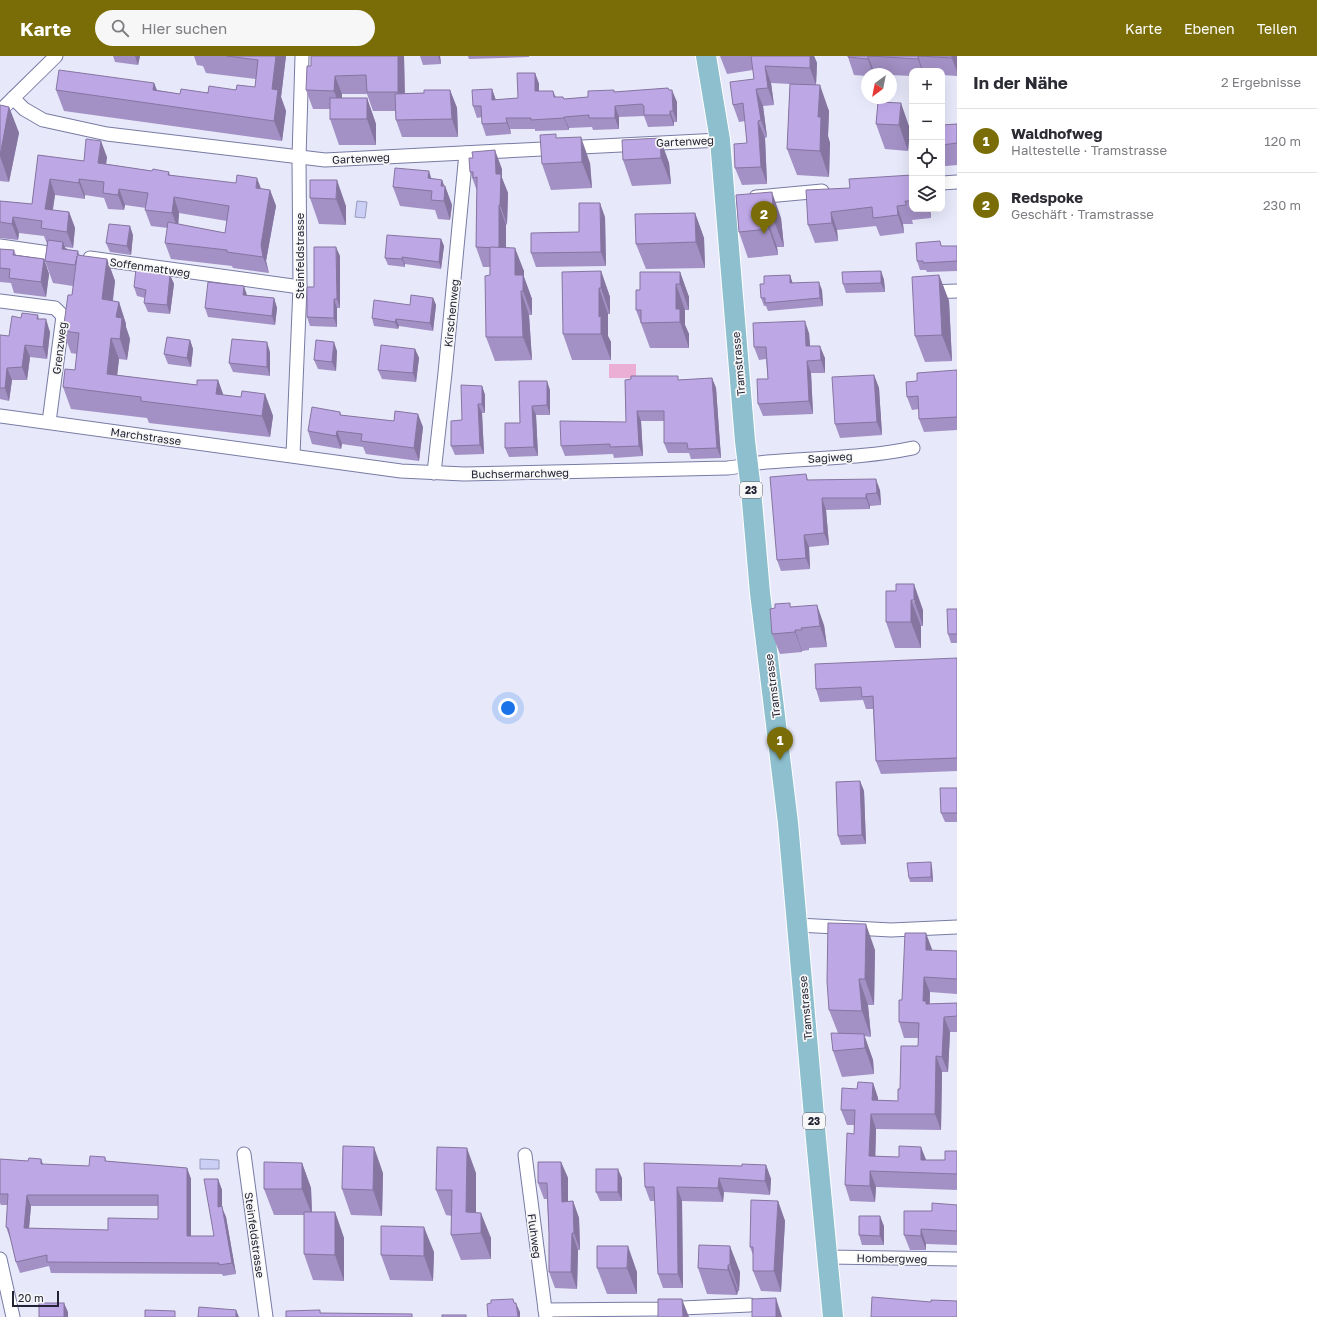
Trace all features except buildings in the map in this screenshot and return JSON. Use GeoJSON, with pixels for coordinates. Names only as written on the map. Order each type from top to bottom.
{"type":"FeatureCollection","features":[{"type":"Feature","properties":{"kind":"main road","name":"Tramstrasse"},"geometry":{"type":"LineString","coordinates":[[706,56],[720,140],[760,593],[788,823],[816,1139],[834,1317]]}},
{"type":"Feature","properties":{"kind":"street"},"geometry":{"type":"LineString","coordinates":[[0,112],[56,56]]}},
{"type":"Feature","properties":{"kind":"street","name":"Steinfeldstrasse"},"geometry":{"type":"LineString","coordinates":[[293,455],[300,287],[299,158],[302,56]]}},
{"type":"Feature","properties":{"kind":"street","name":"Gartenweg"},"geometry":{"type":"LineString","coordinates":[[13,98],[24,109],[43,120],[107,134],[326,160],[720,140]]}},
{"type":"Feature","properties":{"kind":"street","name":"Kirschenweg"},"geometry":{"type":"LineString","coordinates":[[434,473],[466,153]]}},
{"type":"Feature","properties":{"kind":"street"},"geometry":{"type":"LineString","coordinates":[[945,183],[957,182]]}},
{"type":"Feature","properties":{"kind":"street"},"geometry":{"type":"LineString","coordinates":[[725,200],[838,190]]}},
{"type":"Feature","properties":{"kind":"street","name":"Soffenmattweg"},"geometry":{"type":"LineString","coordinates":[[0,246],[300,287]]}},
{"type":"Feature","properties":{"kind":"street"},"geometry":{"type":"LineString","coordinates":[[920,292],[957,291]]}},
{"type":"Feature","properties":{"kind":"street","name":"Grenzweg"},"geometry":{"type":"LineString","coordinates":[[0,301],[55,308],[63,316],[49,422]]}},
{"type":"Feature","properties":{"kind":"street","name":"Marchstrasse"},"geometry":{"type":"LineString","coordinates":[[0,416],[293,455]]}},
{"type":"Feature","properties":{"kind":"street","name":"Sagiweg"},"geometry":{"type":"LineString","coordinates":[[748,466],[765,462],[887,453],[913,448]]}},
{"type":"Feature","properties":{"kind":"street","name":"Buchsermarchweg"},"geometry":{"type":"LineString","coordinates":[[293,455],[401,471],[464,474],[748,466]]}},
{"type":"Feature","properties":{"kind":"street"},"geometry":{"type":"LineString","coordinates":[[798,925],[891,930],[957,927]]}},
{"type":"Feature","properties":{"kind":"street","name":"Steinfeldstrasse"},"geometry":{"type":"LineString","coordinates":[[244,1154],[266,1317]]}},
{"type":"Feature","properties":{"kind":"street","name":"Fluhweg"},"geometry":{"type":"LineString","coordinates":[[525,1155],[546,1314]]}},
{"type":"Feature","properties":{"kind":"street","name":"Hombergweg"},"geometry":{"type":"LineString","coordinates":[[828,1257],[957,1259]]}},
{"type":"Feature","properties":{"kind":"street"},"geometry":{"type":"LineString","coordinates":[[0,1259],[13,1317]]}},
{"type":"Feature","properties":{"kind":"street"},"geometry":{"type":"LineString","coordinates":[[546,1314],[750,1305]]}},
{"type":"Feature","properties":{"kind":"shaded area"},"geometry":{"type":"Polygon","coordinates":[[[609,364],[636,364],[636,378],[609,378],[609,364]]]}},
{"type":"Feature","properties":{"kind":"water"},"geometry":{"type":"Polygon","coordinates":[[[357,201],[367,202],[365,218],[355,217],[357,201]]]}},
{"type":"Feature","properties":{"kind":"water"},"geometry":{"type":"Polygon","coordinates":[[[200,1159],[219,1160],[219,1169],[200,1169],[200,1159]]]}},
{"type":"Feature","properties":{"kind":"place","name":"Redspoke"},"geometry":{"type":"Point","coordinates":[764,234]}},
{"type":"Feature","properties":{"kind":"place","name":"Waldhofweg"},"geometry":{"type":"Point","coordinates":[780,760]}}]}
